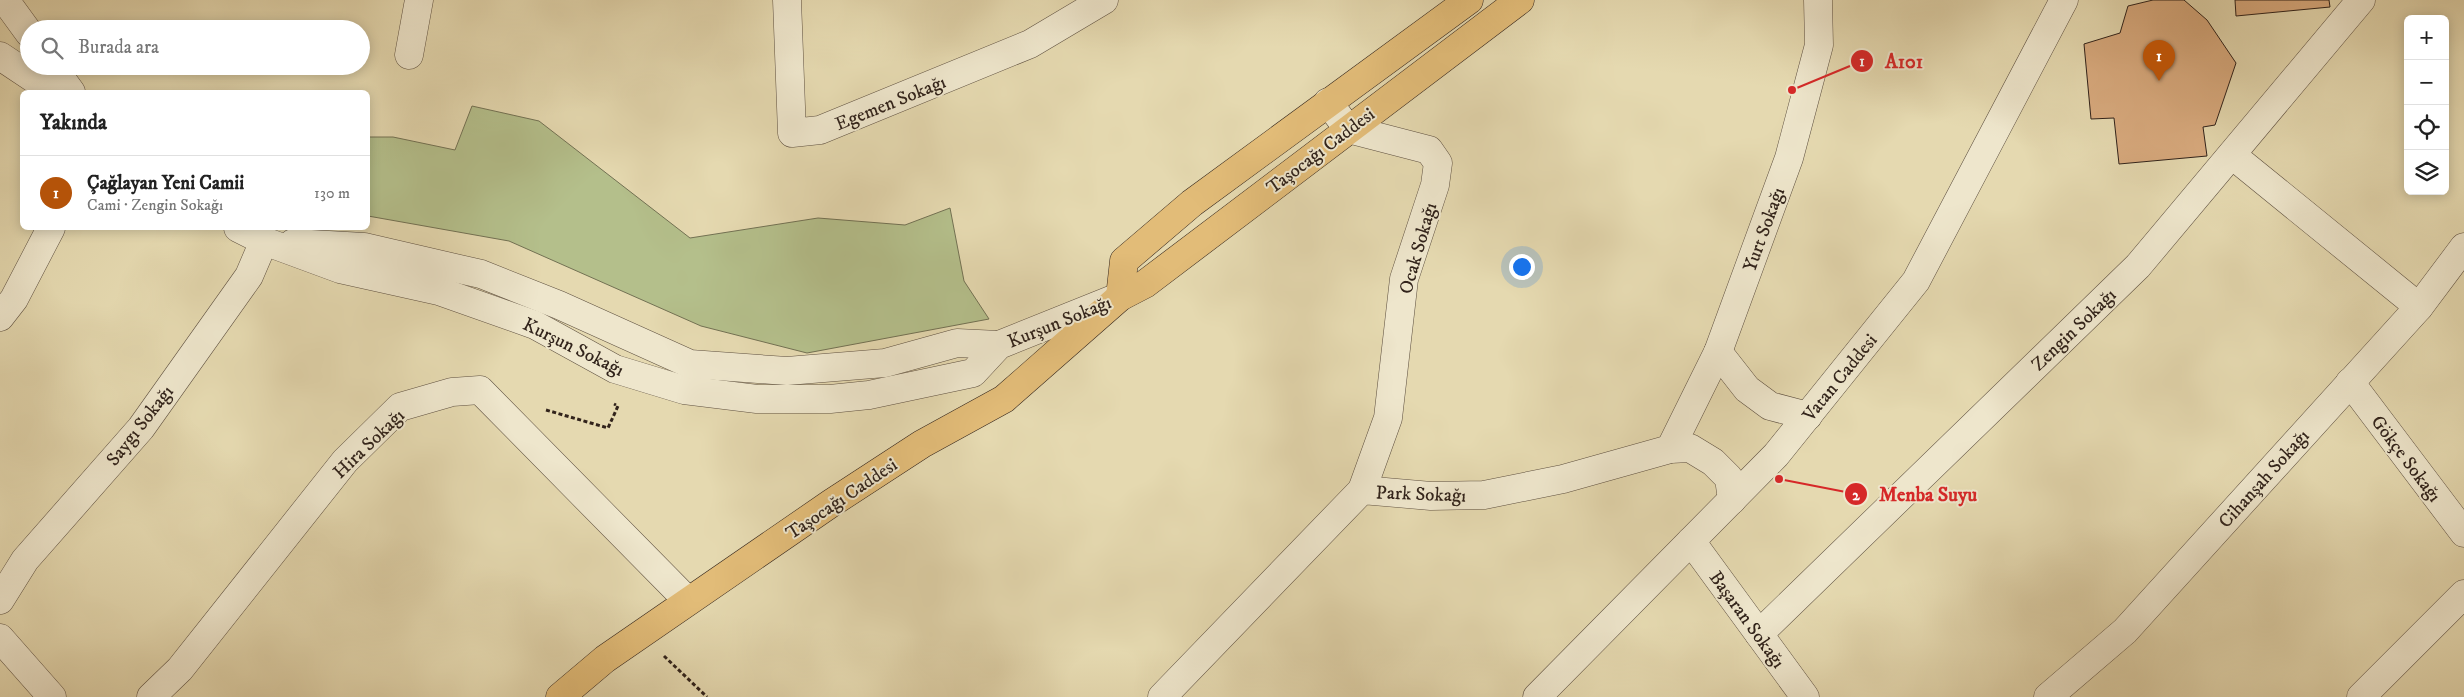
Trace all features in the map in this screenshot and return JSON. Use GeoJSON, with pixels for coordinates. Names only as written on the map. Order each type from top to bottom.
{"type":"FeatureCollection","features":[{"type":"Feature","properties":{"kind":"main road","name":"Taşocağı Caddesi"},"geometry":{"type":"LineString","coordinates":[[1120,297],[1124,261],[1192,203],[1469,0]]}},
{"type":"Feature","properties":{"kind":"main road","name":"Taşocağı Caddesi"},"geometry":{"type":"LineString","coordinates":[[560,697],[605,659],[688,601],[922,444],[1004,399],[1120,297],[1145,284],[1520,0]]}},
{"type":"Feature","properties":{"kind":"street"},"geometry":{"type":"LineString","coordinates":[[5,0],[20,21]]}},
{"type":"Feature","properties":{"kind":"street"},"geometry":{"type":"LineString","coordinates":[[408,55],[418,0]]}},
{"type":"Feature","properties":{"kind":"street","name":"Egemen Sokağı"},"geometry":{"type":"LineString","coordinates":[[786,0],[792,133],[820,130],[1030,44],[1104,0]]}},
{"type":"Feature","properties":{"kind":"street","name":"Yurt Sokağı"},"geometry":{"type":"LineString","coordinates":[[1670,448],[1718,352],[1789,158],[1819,45],[1818,0]]}},
{"type":"Feature","properties":{"kind":"street","name":"Vatan Caddesi"},"geometry":{"type":"LineString","coordinates":[[1537,697],[1776,455],[1916,281],[2064,0]]}},
{"type":"Feature","properties":{"kind":"street","name":"Zengin Sokağı"},"geometry":{"type":"LineString","coordinates":[[1759,634],[2138,266],[2361,0]]}},
{"type":"Feature","properties":{"kind":"street"},"geometry":{"type":"LineString","coordinates":[[0,56],[20,66]]}},
{"type":"Feature","properties":{"kind":"street"},"geometry":{"type":"LineString","coordinates":[[0,80],[46,79],[66,90]]}},
{"type":"Feature","properties":{"kind":"street"},"geometry":{"type":"LineString","coordinates":[[1328,102],[1348,129]]}},
{"type":"Feature","properties":{"kind":"street","name":"Ocak Sokağı"},"geometry":{"type":"LineString","coordinates":[[1348,129],[1429,150],[1438,163],[1435,185],[1404,279],[1388,418],[1362,490]]}},
{"type":"Feature","properties":{"kind":"street"},"geometry":{"type":"LineString","coordinates":[[2232,155],[2419,306]]}},
{"type":"Feature","properties":{"kind":"street"},"geometry":{"type":"LineString","coordinates":[[0,317],[14,299],[50,230]]}},
{"type":"Feature","properties":{"kind":"street","name":"Kurşun Sokağı"},"geometry":{"type":"LineString","coordinates":[[242,230],[264,241],[340,269],[439,290],[535,325],[615,369],[684,390],[757,399],[830,399],[869,395],[973,373],[999,345],[1120,297]]}},
{"type":"Feature","properties":{"kind":"street","name":"Saygı Sokağı"},"geometry":{"type":"LineString","coordinates":[[0,600],[25,560],[141,428],[249,276],[264,241]]}},
{"type":"Feature","properties":{"kind":"street","name":"Cihanşah Sokağı"},"geometry":{"type":"LineString","coordinates":[[2048,697],[2125,631],[2419,306],[2464,247]]}},
{"type":"Feature","properties":{"kind":"street"},"geometry":{"type":"LineString","coordinates":[[1718,352],[1747,389],[1770,406],[1808,416]]}},
{"type":"Feature","properties":{"kind":"street","name":"Gökçe Sokağı"},"geometry":{"type":"LineString","coordinates":[[2350,382],[2464,533]]}},
{"type":"Feature","properties":{"kind":"street","name":"Hira Sokağı"},"geometry":{"type":"LineString","coordinates":[[151,697],[180,669],[345,461],[400,407],[452,392],[480,390],[688,601]]}},
{"type":"Feature","properties":{"kind":"street","name":"Park Sokağı"},"geometry":{"type":"LineString","coordinates":[[1162,697],[1362,490],[1431,496],[1484,495],[1563,479],[1670,448],[1690,448],[1713,462],[1728,478],[1732,500]]}},
{"type":"Feature","properties":{"kind":"street","name":"Başaran Sokağı"},"geometry":{"type":"LineString","coordinates":[[1690,541],[1805,697]]}},
{"type":"Feature","properties":{"kind":"street"},"geometry":{"type":"LineString","coordinates":[[2361,697],[2464,594]]}},
{"type":"Feature","properties":{"kind":"street"},"geometry":{"type":"LineString","coordinates":[[0,638],[52,697]]}},
{"type":"Feature","properties":{"kind":"path"},"geometry":{"type":"LineString","coordinates":[[608,428],[618,406]]}},
{"type":"Feature","properties":{"kind":"path"},"geometry":{"type":"LineString","coordinates":[[640,634],[707,697]]}},
{"type":"Feature","properties":{"kind":"green space"},"geometry":{"type":"Polygon","coordinates":[[[472,106],[539,121],[690,238],[818,218],[905,225],[950,208],[964,281],[989,319],[807,353],[701,326],[509,241],[370,216],[370,137],[393,137],[455,150],[472,106]]]}},
{"type":"Feature","properties":{"kind":"building"},"geometry":{"type":"Polygon","coordinates":[[[2153,0],[2184,0],[2207,20],[2236,63],[2215,125],[2203,127],[2207,156],[2119,164],[2114,118],[2091,119],[2084,44],[2120,33],[2128,6],[2153,0]]]}},
{"type":"Feature","properties":{"kind":"building"},"geometry":{"type":"Polygon","coordinates":[[[2235,0],[2329,0],[2330,7],[2236,16],[2235,0]]]}},
{"type":"Feature","properties":{"kind":"place","name":"Çağlayan Yeni Camii"},"geometry":{"type":"Point","coordinates":[2159,81]}},
{"type":"Feature","properties":{"kind":"place","name":"A101"},"geometry":{"type":"Point","coordinates":[1792,90]}},
{"type":"Feature","properties":{"kind":"place","name":"Menba Suyu"},"geometry":{"type":"Point","coordinates":[1779,479]}}]}
